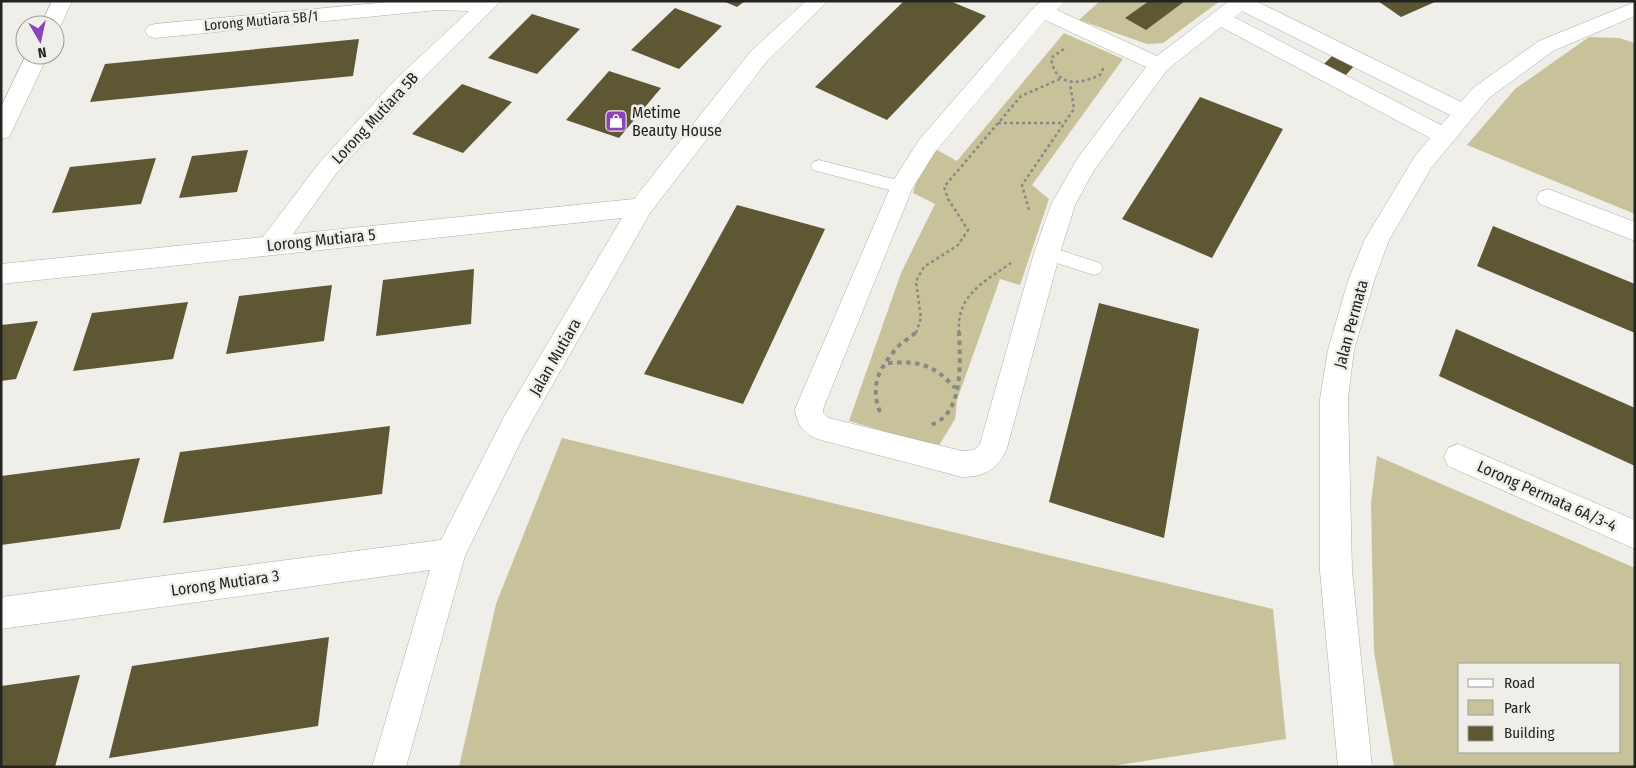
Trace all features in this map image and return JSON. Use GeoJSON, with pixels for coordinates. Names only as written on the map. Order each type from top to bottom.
{"type":"FeatureCollection","features":[{"type":"Feature","properties":{"kind":"street"},"geometry":{"type":"LineString","coordinates":[[56,15],[62,1]]}},
{"type":"Feature","properties":{"kind":"street","name":"Jalan Mutiara"},"geometry":{"type":"LineString","coordinates":[[389,767],[450,553],[514,426],[641,207],[759,56],[818,1]]}},
{"type":"Feature","properties":{"kind":"street"},"geometry":{"type":"LineString","coordinates":[[1159,65],[1092,44],[1049,6],[927,146],[901,187],[809,408],[810,419],[821,428],[962,464],[979,464],[987,459],[993,448],[1047,253],[1063,205],[1086,165],[1159,65],[1242,2],[1464,114]]}},
{"type":"Feature","properties":{"kind":"street","name":"Lorong Mutiara 5B/1"},"geometry":{"type":"LineString","coordinates":[[155,30],[437,4],[489,3]]}},
{"type":"Feature","properties":{"kind":"street","name":"Lorong Mutiara 5B"},"geometry":{"type":"LineString","coordinates":[[271,246],[327,169],[404,84],[489,3]]}},
{"type":"Feature","properties":{"kind":"street","name":"Jalan Permata"},"geometry":{"type":"LineString","coordinates":[[1355,767],[1336,572],[1334,399],[1341,350],[1361,281],[1377,239],[1423,162],[1481,93],[1546,46],[1632,12]]}},
{"type":"Feature","properties":{"kind":"street"},"geometry":{"type":"LineString","coordinates":[[1220,18],[1444,136]]}},
{"type":"Feature","properties":{"kind":"street"},"geometry":{"type":"LineString","coordinates":[[1,131],[32,65]]}},
{"type":"Feature","properties":{"kind":"street"},"geometry":{"type":"LineString","coordinates":[[1548,198],[1635,232]]}},
{"type":"Feature","properties":{"kind":"street","name":"Lorong Mutiara 5"},"geometry":{"type":"LineString","coordinates":[[1,274],[641,207]]}},
{"type":"Feature","properties":{"kind":"street","name":"Lorong Permata 6A/3-4"},"geometry":{"type":"LineString","coordinates":[[1458,457],[1635,535]]}},
{"type":"Feature","properties":{"kind":"street","name":"Lorong Mutiara 3"},"geometry":{"type":"LineString","coordinates":[[1,612],[450,553]]}},
{"type":"Feature","properties":{"kind":"lane"},"geometry":{"type":"LineString","coordinates":[[819,166],[901,187]]}},
{"type":"Feature","properties":{"kind":"lane"},"geometry":{"type":"LineString","coordinates":[[1047,253],[1094,268]]}},
{"type":"Feature","properties":{"kind":"path"},"geometry":{"type":"LineString","coordinates":[[1092,44],[1103,62],[1104,69],[1100,75],[1092,79],[1070,83],[1060,79],[1051,65],[1051,58],[1057,52],[1065,49],[1092,44]]}},
{"type":"Feature","properties":{"kind":"path"},"geometry":{"type":"LineString","coordinates":[[885,418],[878,409],[874,396],[875,382],[896,348],[916,333],[921,318],[916,281],[924,267],[958,245],[968,230],[962,216],[948,200],[944,187],[996,122],[1021,96],[1060,79]]}},
{"type":"Feature","properties":{"kind":"path"},"geometry":{"type":"LineString","coordinates":[[1030,214],[1022,185],[1074,109],[1070,83]]}},
{"type":"Feature","properties":{"kind":"path"},"geometry":{"type":"LineString","coordinates":[[996,122],[1064,123]]}},
{"type":"Feature","properties":{"kind":"path"},"geometry":{"type":"LineString","coordinates":[[923,428],[945,417],[953,403],[961,364],[958,321],[965,299],[978,286],[1004,270],[1018,256]]}},
{"type":"Feature","properties":{"kind":"path"},"geometry":{"type":"LineString","coordinates":[[887,363],[924,362],[940,370],[955,388]]}},
{"type":"Feature","properties":{"kind":"green space"},"geometry":{"type":"Polygon","coordinates":[[[1100,1],[1220,1],[1163,43],[1147,44],[1079,20],[1100,1]]]}},
{"type":"Feature","properties":{"kind":"green space"},"geometry":{"type":"Polygon","coordinates":[[[1064,33],[1123,59],[1032,185],[1049,199],[1020,285],[1000,279],[957,400],[955,419],[938,447],[849,421],[901,273],[935,204],[913,193],[919,171],[937,150],[957,161],[1064,33]]]}},
{"type":"Feature","properties":{"kind":"green space"},"geometry":{"type":"Polygon","coordinates":[[[1589,37],[1619,38],[1635,43],[1635,214],[1467,145],[1515,89],[1589,37]]]}},
{"type":"Feature","properties":{"kind":"green space"},"geometry":{"type":"Polygon","coordinates":[[[562,438],[1273,609],[1286,739],[1106,767],[459,767],[496,604],[562,438]]]}},
{"type":"Feature","properties":{"kind":"green space"},"geometry":{"type":"Polygon","coordinates":[[[1377,456],[1635,568],[1635,767],[1394,767],[1374,652],[1371,503],[1377,456]]]}},
{"type":"Feature","properties":{"kind":"building"},"geometry":{"type":"Polygon","coordinates":[[[723,1],[745,1],[737,7],[723,1]]]}},
{"type":"Feature","properties":{"kind":"building"},"geometry":{"type":"Polygon","coordinates":[[[904,1],[950,1],[986,16],[887,120],[815,87],[904,1]]]}},
{"type":"Feature","properties":{"kind":"building"},"geometry":{"type":"Polygon","coordinates":[[[1149,1],[1185,1],[1146,30],[1125,18],[1149,1]]]}},
{"type":"Feature","properties":{"kind":"building"},"geometry":{"type":"Polygon","coordinates":[[[1378,1],[1437,1],[1401,17],[1378,1]]]}},
{"type":"Feature","properties":{"kind":"building"},"geometry":{"type":"Polygon","coordinates":[[[675,8],[722,26],[679,69],[631,50],[675,8]]]}},
{"type":"Feature","properties":{"kind":"building"},"geometry":{"type":"Polygon","coordinates":[[[532,14],[580,29],[537,74],[488,58],[532,14]]]}},
{"type":"Feature","properties":{"kind":"building"},"geometry":{"type":"Polygon","coordinates":[[[359,39],[353,76],[90,102],[105,64],[359,39]]]}},
{"type":"Feature","properties":{"kind":"building"},"geometry":{"type":"Polygon","coordinates":[[[1332,56],[1354,66],[1345,76],[1323,65],[1332,56]]]}},
{"type":"Feature","properties":{"kind":"building"},"geometry":{"type":"Polygon","coordinates":[[[609,71],[661,88],[619,138],[566,120],[609,71]]]}},
{"type":"Feature","properties":{"kind":"building"},"geometry":{"type":"Polygon","coordinates":[[[462,84],[512,102],[463,153],[412,134],[462,84]]]}},
{"type":"Feature","properties":{"kind":"building"},"geometry":{"type":"Polygon","coordinates":[[[1200,97],[1283,129],[1212,258],[1122,219],[1200,97]]]}},
{"type":"Feature","properties":{"kind":"building"},"geometry":{"type":"Polygon","coordinates":[[[248,150],[237,192],[179,198],[192,156],[248,150]]]}},
{"type":"Feature","properties":{"kind":"building"},"geometry":{"type":"Polygon","coordinates":[[[156,158],[141,204],[52,213],[70,167],[156,158]]]}},
{"type":"Feature","properties":{"kind":"building"},"geometry":{"type":"Polygon","coordinates":[[[737,205],[825,229],[743,404],[644,374],[737,205]]]}},
{"type":"Feature","properties":{"kind":"building"},"geometry":{"type":"Polygon","coordinates":[[[1493,226],[1635,284],[1635,333],[1477,266],[1493,226]]]}},
{"type":"Feature","properties":{"kind":"building"},"geometry":{"type":"Polygon","coordinates":[[[474,269],[471,324],[376,336],[383,280],[474,269]]]}},
{"type":"Feature","properties":{"kind":"building"},"geometry":{"type":"Polygon","coordinates":[[[332,285],[324,341],[226,354],[239,296],[332,285]]]}},
{"type":"Feature","properties":{"kind":"building"},"geometry":{"type":"Polygon","coordinates":[[[188,302],[173,359],[73,371],[92,313],[188,302]]]}},
{"type":"Feature","properties":{"kind":"building"},"geometry":{"type":"Polygon","coordinates":[[[1099,303],[1199,329],[1164,538],[1049,502],[1099,303]]]}},
{"type":"Feature","properties":{"kind":"building"},"geometry":{"type":"Polygon","coordinates":[[[38,321],[16,379],[1,381],[1,325],[38,321]]]}},
{"type":"Feature","properties":{"kind":"building"},"geometry":{"type":"Polygon","coordinates":[[[1456,329],[1635,408],[1635,466],[1439,376],[1456,329]]]}},
{"type":"Feature","properties":{"kind":"building"},"geometry":{"type":"Polygon","coordinates":[[[390,426],[382,494],[163,523],[180,452],[390,426]]]}},
{"type":"Feature","properties":{"kind":"building"},"geometry":{"type":"Polygon","coordinates":[[[140,458],[120,529],[1,545],[1,476],[140,458]]]}},
{"type":"Feature","properties":{"kind":"building"},"geometry":{"type":"Polygon","coordinates":[[[329,637],[318,726],[109,758],[132,666],[329,637]]]}},
{"type":"Feature","properties":{"kind":"building"},"geometry":{"type":"Polygon","coordinates":[[[80,675],[55,767],[1,767],[1,686],[80,675]]]}},
{"type":"Feature","properties":{"kind":"place","name":"Metime Beauty House"},"geometry":{"type":"Point","coordinates":[616,121]}}]}
